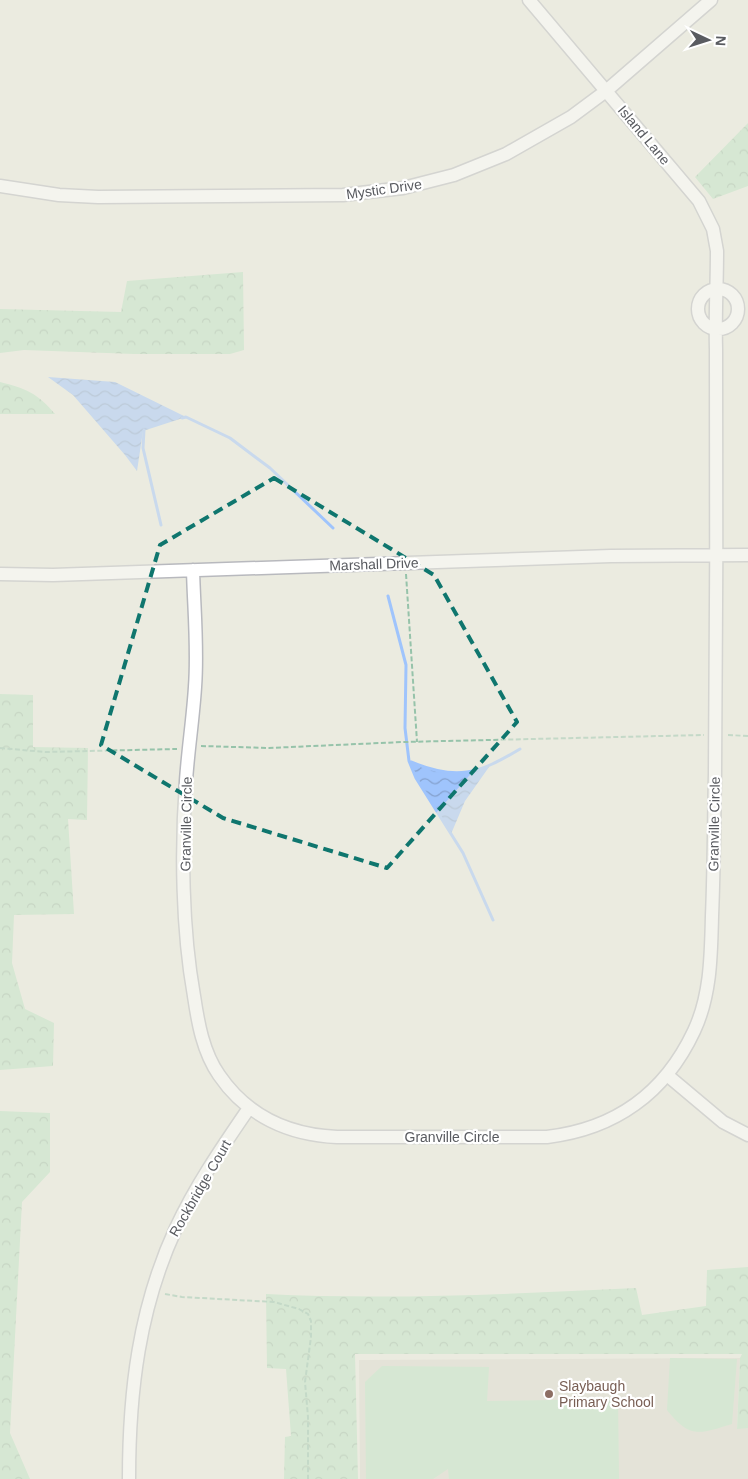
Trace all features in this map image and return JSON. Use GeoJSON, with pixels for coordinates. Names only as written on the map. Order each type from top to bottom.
{"type":"FeatureCollection","features":[{"type":"Feature","properties":{"kind":"street","name":"Island Lane"},"geometry":{"type":"LineString","coordinates":[[529,0],[705,210],[715,240],[718,289],[716,329],[717,554]]}},
{"type":"Feature","properties":{"kind":"street","name":"Mystic Drive"},"geometry":{"type":"LineString","coordinates":[[0,186],[59,195],[98,197],[342,195],[403,188],[454,175],[506,154],[552,130],[606,91],[711,0]]}},
{"type":"Feature","properties":{"kind":"street"},"geometry":{"type":"LineString","coordinates":[[718,289],[731,293],[736,298],[739,310],[738,317],[729,327],[716,329],[704,324],[698,312],[701,298],[706,293],[718,289]]}},
{"type":"Feature","properties":{"kind":"street","name":"Marshall Drive"},"geometry":{"type":"LineString","coordinates":[[0,574],[53,575],[717,554],[748,555]]}},
{"type":"Feature","properties":{"kind":"street","name":"Granville Circle"},"geometry":{"type":"LineString","coordinates":[[194,570],[196,666],[184,747],[186,946],[202,1038],[210,1059],[228,1086],[249,1108],[276,1125],[313,1136],[547,1137],[586,1130],[604,1122],[647,1097],[667,1075],[695,1029],[702,1010],[709,971],[714,870],[717,554]]}},
{"type":"Feature","properties":{"kind":"street"},"geometry":{"type":"LineString","coordinates":[[667,1075],[723,1122],[748,1134]]}},
{"type":"Feature","properties":{"kind":"street","name":"Rockbridge Court"},"geometry":{"type":"LineString","coordinates":[[129,1479],[132,1386],[141,1331],[152,1290],[167,1248],[190,1200],[249,1108]]}},
{"type":"Feature","properties":{"kind":"path"},"geometry":{"type":"LineString","coordinates":[[406,574],[417,742]]}},
{"type":"Feature","properties":{"kind":"path"},"geometry":{"type":"LineString","coordinates":[[0,748],[45,752],[184,747],[268,748],[403,742],[704,735]]}},
{"type":"Feature","properties":{"kind":"path"},"geometry":{"type":"LineString","coordinates":[[726,735],[748,736]]}},
{"type":"Feature","properties":{"kind":"path"},"geometry":{"type":"LineString","coordinates":[[162,1293],[182,1297],[274,1302],[299,1309],[308,1314],[311,1321],[311,1337],[305,1382],[308,1417],[308,1479]]}},
{"type":"Feature","properties":{"kind":"highlighted area"},"geometry":{"type":"Polygon","coordinates":[[[274,478],[434,575],[517,722],[387,868],[223,818],[101,745],[160,545],[274,478]]]}},
{"type":"Feature","properties":{"kind":"shaded area","name":"Slaybaugh Primary School"},"geometry":{"type":"Polygon","coordinates":[[[740,1358],[737,1428],[748,1428],[748,1479],[360,1479],[359,1360],[740,1358]]]}},
{"type":"Feature","properties":{"kind":"green space"},"geometry":{"type":"Polygon","coordinates":[[[748,123],[748,186],[713,199],[695,177],[748,123]]]}},
{"type":"Feature","properties":{"kind":"green space"},"geometry":{"type":"Polygon","coordinates":[[[243,272],[244,350],[230,354],[134,354],[24,350],[0,353],[0,309],[121,312],[127,281],[243,272]]]}},
{"type":"Feature","properties":{"kind":"green space"},"geometry":{"type":"Polygon","coordinates":[[[0,382],[31,393],[43,401],[55,414],[0,414],[0,382]]]}},
{"type":"Feature","properties":{"kind":"green space"},"geometry":{"type":"Polygon","coordinates":[[[0,694],[33,695],[33,747],[88,748],[87,820],[68,819],[74,914],[14,915],[12,963],[25,1009],[54,1023],[53,1066],[0,1070],[0,694]]]}},
{"type":"Feature","properties":{"kind":"green space"},"geometry":{"type":"Polygon","coordinates":[[[0,1111],[50,1113],[50,1172],[22,1202],[10,1433],[30,1479],[0,1479],[0,1111]]]}},
{"type":"Feature","properties":{"kind":"green space"},"geometry":{"type":"Polygon","coordinates":[[[748,1267],[748,1428],[737,1429],[740,1358],[742,1354],[355,1354],[358,1479],[284,1479],[285,1437],[291,1436],[286,1369],[267,1368],[266,1294],[405,1296],[636,1288],[642,1315],[706,1306],[707,1270],[748,1267]]]}},
{"type":"Feature","properties":{"kind":"green space"},"geometry":{"type":"Polygon","coordinates":[[[670,1358],[737,1359],[732,1424],[703,1432],[696,1432],[682,1426],[675,1419],[667,1410],[670,1358]]]}},
{"type":"Feature","properties":{"kind":"green space"},"geometry":{"type":"Polygon","coordinates":[[[382,1366],[489,1367],[487,1401],[618,1399],[619,1479],[449,1479],[448,1469],[433,1479],[366,1479],[365,1382],[382,1366]]]}},
{"type":"Feature","properties":{"kind":"water"},"geometry":{"type":"Polygon","coordinates":[[[48,377],[115,382],[186,417],[143,431],[137,471],[73,395],[48,377]]]}},
{"type":"Feature","properties":{"kind":"water"},"geometry":{"type":"Polygon","coordinates":[[[409,761],[430,769],[448,772],[489,767],[465,801],[451,834],[416,778],[409,761]]]}},
{"type":"Feature","properties":{"kind":"waterway"},"geometry":{"type":"LineString","coordinates":[[182,418],[186,417],[230,438],[270,468],[333,528]]}},
{"type":"Feature","properties":{"kind":"waterway"},"geometry":{"type":"LineString","coordinates":[[144,430],[143,448],[161,525]]}},
{"type":"Feature","properties":{"kind":"waterway"},"geometry":{"type":"LineString","coordinates":[[388,596],[406,665],[405,728],[409,761],[416,778],[463,853],[493,920]]}},
{"type":"Feature","properties":{"kind":"waterway"},"geometry":{"type":"LineString","coordinates":[[411,762],[442,772],[467,772],[492,764],[520,749]]}},
{"type":"Feature","properties":{"kind":"place","name":"Slaybaugh Primary School"},"geometry":{"type":"Point","coordinates":[549,1394]}}]}
